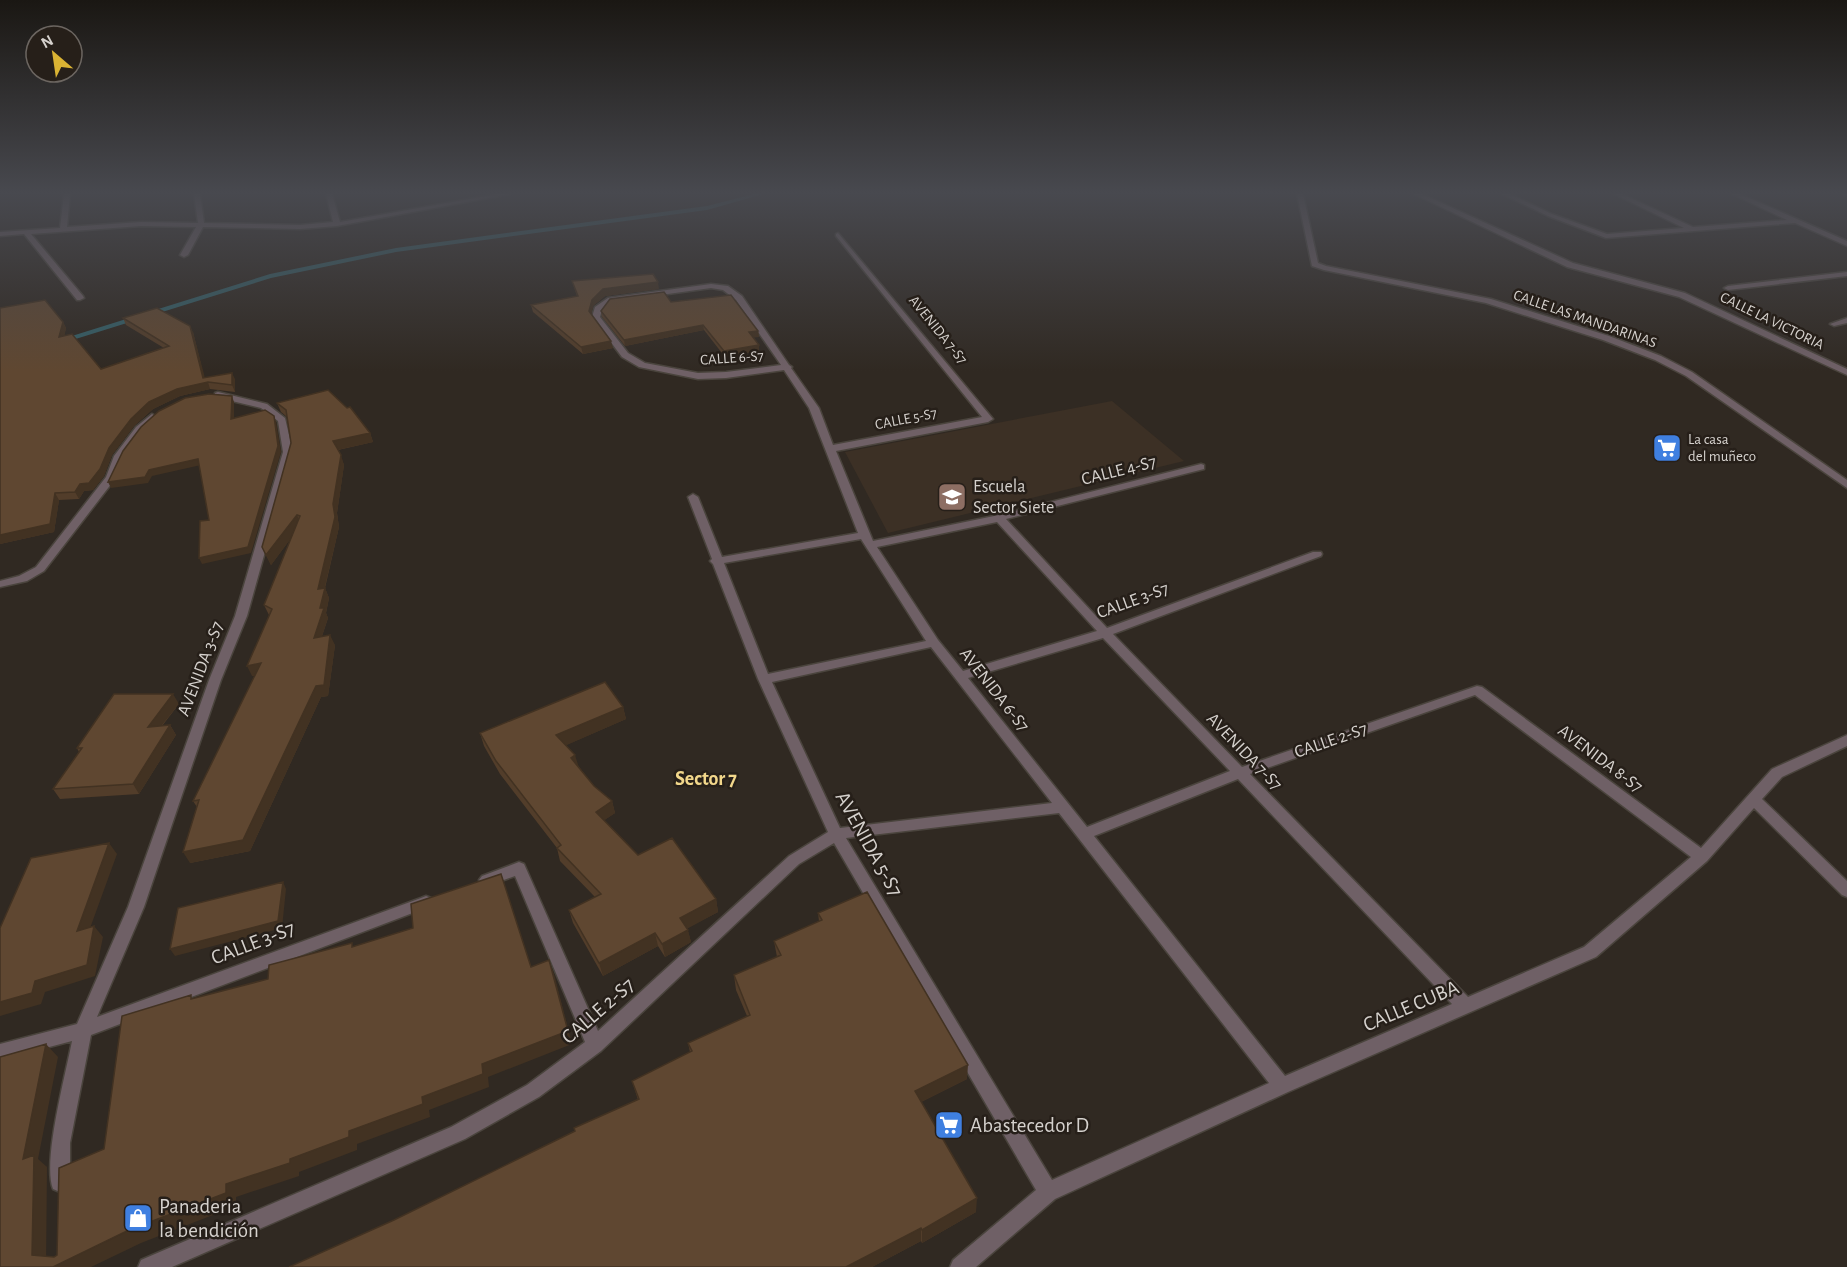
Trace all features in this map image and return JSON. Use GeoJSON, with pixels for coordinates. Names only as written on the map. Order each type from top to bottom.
{"type":"FeatureCollection","features":[{"type":"Feature","properties":{"kind":"street"},"geometry":{"type":"LineString","coordinates":[[43,253],[80,298]]}},
{"type":"Feature","properties":{"kind":"street","name":"AVENIDA 7-S7"},"geometry":{"type":"LineString","coordinates":[[852,253],[988,419]]}},
{"type":"Feature","properties":{"kind":"street","name":"CALLE LAS MANDARINAS"},"geometry":{"type":"LineString","coordinates":[[1313,253],[1315,264],[1324,268],[1498,304],[1606,338],[1658,358],[1689,374],[1847,485]]}},
{"type":"Feature","properties":{"kind":"street","name":"CALLE LA VICTORIA"},"geometry":{"type":"LineString","coordinates":[[1544,253],[1569,265],[1682,295],[1847,372]]}},
{"type":"Feature","properties":{"kind":"street"},"geometry":{"type":"LineString","coordinates":[[1728,288],[1847,274]]}},
{"type":"Feature","properties":{"kind":"street","name":"AVENIDA 6-S7"},"geometry":{"type":"LineString","coordinates":[[677,373],[642,364],[625,355],[596,317],[598,309],[608,300],[689,288],[725,288],[739,298],[814,408],[866,540],[934,643],[1282,1086]]}},
{"type":"Feature","properties":{"kind":"street"},"geometry":{"type":"LineString","coordinates":[[1834,324],[1847,320]]}},
{"type":"Feature","properties":{"kind":"street","name":"CALLE 6-S7"},"geometry":{"type":"LineString","coordinates":[[677,373],[726,375],[788,367]]}},
{"type":"Feature","properties":{"kind":"street","name":"AVENIDA 3-S7"},"geometry":{"type":"LineString","coordinates":[[59,1200],[61,1143],[84,1030],[136,907],[215,680],[241,616],[288,452],[282,420],[264,406],[238,398],[211,394],[202,396]]}},
{"type":"Feature","properties":{"kind":"street"},"geometry":{"type":"LineString","coordinates":[[0,585],[23,579],[40,569],[111,477],[118,456],[139,429],[166,408]]}},
{"type":"Feature","properties":{"kind":"street","name":"CALLE 5-S7"},"geometry":{"type":"LineString","coordinates":[[829,449],[988,419]]}},
{"type":"Feature","properties":{"kind":"street","name":"CALLE 4-S7"},"geometry":{"type":"LineString","coordinates":[[716,561],[999,518],[1201,467]]}},
{"type":"Feature","properties":{"kind":"street","name":"AVENIDA 5-S7"},"geometry":{"type":"LineString","coordinates":[[693,496],[716,561],[764,679],[836,834],[1048,1192]]}},
{"type":"Feature","properties":{"kind":"street","name":"AVENIDA 7-S7"},"geometry":{"type":"LineString","coordinates":[[999,518],[1105,633],[1466,1007]]}},
{"type":"Feature","properties":{"kind":"street","name":"CALLE 3-S7"},"geometry":{"type":"LineString","coordinates":[[960,676],[1105,633],[1317,554]]}},
{"type":"Feature","properties":{"kind":"street"},"geometry":{"type":"LineString","coordinates":[[764,679],[934,643]]}},
{"type":"Feature","properties":{"kind":"street","name":"CALLE 2-S7"},"geometry":{"type":"LineString","coordinates":[[1085,834],[1239,773],[1477,690]]}},
{"type":"Feature","properties":{"kind":"street","name":"AVENIDA 8-S7"},"geometry":{"type":"LineString","coordinates":[[1477,690],[1702,857]]}},
{"type":"Feature","properties":{"kind":"street","name":"CALLE CUBA"},"geometry":{"type":"LineString","coordinates":[[960,1267],[1048,1192],[1282,1086],[1590,952],[1702,857],[1777,773],[1847,740]]}},
{"type":"Feature","properties":{"kind":"street"},"geometry":{"type":"LineString","coordinates":[[1753,799],[1847,891]]}},
{"type":"Feature","properties":{"kind":"street","name":"CALLE 2-S7"},"geometry":{"type":"LineString","coordinates":[[148,1267],[458,1133],[533,1091],[596,1045],[794,860],[836,834],[1063,807]]}},
{"type":"Feature","properties":{"kind":"street"},"geometry":{"type":"LineString","coordinates":[[474,884],[519,868],[596,1045]]}},
{"type":"Feature","properties":{"kind":"street","name":"CALLE 3-S7"},"geometry":{"type":"LineString","coordinates":[[0,1052],[84,1030],[441,897]]}},
{"type":"Feature","properties":{"kind":"shaded area","name":"Escuela Sector Siete"},"geometry":{"type":"Polygon","coordinates":[[[1112,401],[1184,461],[888,533],[845,452],[1112,401]]]}},
{"type":"Feature","properties":{"kind":"building"},"geometry":{"type":"Polygon","coordinates":[[[653,274],[658,282],[603,289],[592,300],[589,311],[611,341],[581,347],[531,305],[578,296],[572,281],[653,274]]]}},
{"type":"Feature","properties":{"kind":"building"},"geometry":{"type":"Polygon","coordinates":[[[664,292],[671,302],[731,295],[758,331],[749,332],[759,345],[724,351],[703,325],[624,340],[601,311],[610,299],[664,292]]]}},
{"type":"Feature","properties":{"kind":"building"},"geometry":{"type":"Polygon","coordinates":[[[45,300],[63,322],[59,337],[72,334],[101,369],[169,346],[123,318],[157,308],[190,326],[203,378],[232,373],[232,385],[208,382],[177,389],[149,402],[131,419],[109,448],[100,469],[89,483],[80,484],[75,492],[55,493],[50,524],[0,535],[0,308],[45,300]]]}},
{"type":"Feature","properties":{"kind":"building"},"geometry":{"type":"Polygon","coordinates":[[[328,390],[347,408],[350,407],[370,433],[333,441],[341,455],[333,504],[335,517],[318,589],[325,588],[320,608],[324,608],[314,638],[330,635],[324,685],[316,686],[243,840],[183,852],[199,800],[193,801],[261,663],[247,666],[272,609],[264,605],[300,516],[297,515],[266,555],[262,547],[291,443],[286,410],[277,403],[328,390]]]}},
{"type":"Feature","properties":{"kind":"building"},"geometry":{"type":"Polygon","coordinates":[[[209,394],[232,396],[231,419],[265,410],[274,416],[278,446],[248,547],[199,558],[200,521],[209,520],[198,459],[149,470],[145,477],[108,482],[123,451],[141,427],[159,411],[185,398],[209,394]]]}},
{"type":"Feature","properties":{"kind":"building"},"geometry":{"type":"Polygon","coordinates":[[[605,682],[623,707],[556,735],[575,755],[571,758],[594,786],[612,801],[596,812],[638,855],[672,838],[716,899],[680,918],[688,930],[662,944],[655,933],[599,963],[569,910],[601,894],[557,848],[561,845],[496,761],[480,733],[605,682]]]}},
{"type":"Feature","properties":{"kind":"building"},"geometry":{"type":"Polygon","coordinates":[[[114,694],[173,694],[148,727],[170,725],[133,784],[53,789],[82,748],[77,748],[114,694]]]}},
{"type":"Feature","properties":{"kind":"building"},"geometry":{"type":"Polygon","coordinates":[[[109,843],[77,931],[94,926],[87,965],[35,981],[32,993],[0,1002],[0,928],[31,858],[109,843]]]}},
{"type":"Feature","properties":{"kind":"building"},"geometry":{"type":"Polygon","coordinates":[[[501,874],[531,967],[549,960],[568,1031],[482,1064],[483,1074],[422,1097],[423,1104],[349,1131],[349,1137],[290,1159],[290,1163],[226,1184],[226,1193],[129,1230],[53,1267],[0,1267],[0,1057],[46,1044],[23,1159],[34,1155],[32,1255],[54,1257],[57,1255],[59,1168],[104,1149],[122,1016],[191,995],[191,999],[268,979],[269,965],[352,943],[352,947],[413,928],[411,904],[501,874]]]}},
{"type":"Feature","properties":{"kind":"building"},"geometry":{"type":"Polygon","coordinates":[[[283,882],[278,921],[170,949],[178,908],[283,882]]]}},
{"type":"Feature","properties":{"kind":"building"},"geometry":{"type":"Polygon","coordinates":[[[867,892],[968,1065],[915,1091],[977,1198],[922,1230],[921,1228],[846,1267],[289,1267],[394,1220],[575,1131],[574,1128],[639,1099],[632,1081],[692,1051],[688,1043],[750,1015],[734,975],[781,955],[774,941],[822,920],[818,913],[867,892]]]}},
{"type":"Feature","properties":{"kind":"waterway"},"geometry":{"type":"LineString","coordinates":[[63,340],[270,276],[381,253]]}},
{"type":"Feature","properties":{"kind":"place","name":"La casa del muñeco"},"geometry":{"type":"Point","coordinates":[1667,448]}},
{"type":"Feature","properties":{"kind":"place","name":"Escuela Sector Siete"},"geometry":{"type":"Point","coordinates":[952,497]}},
{"type":"Feature","properties":{"kind":"place","name":"Abastecedor D"},"geometry":{"type":"Point","coordinates":[949,1125]}},
{"type":"Feature","properties":{"kind":"place","name":"Panaderia la bendición"},"geometry":{"type":"Point","coordinates":[138,1218]}},
{"type":"Feature","properties":{"kind":"district","name":"Sector 7"},"geometry":{"type":"Point","coordinates":[706,779]}}]}
